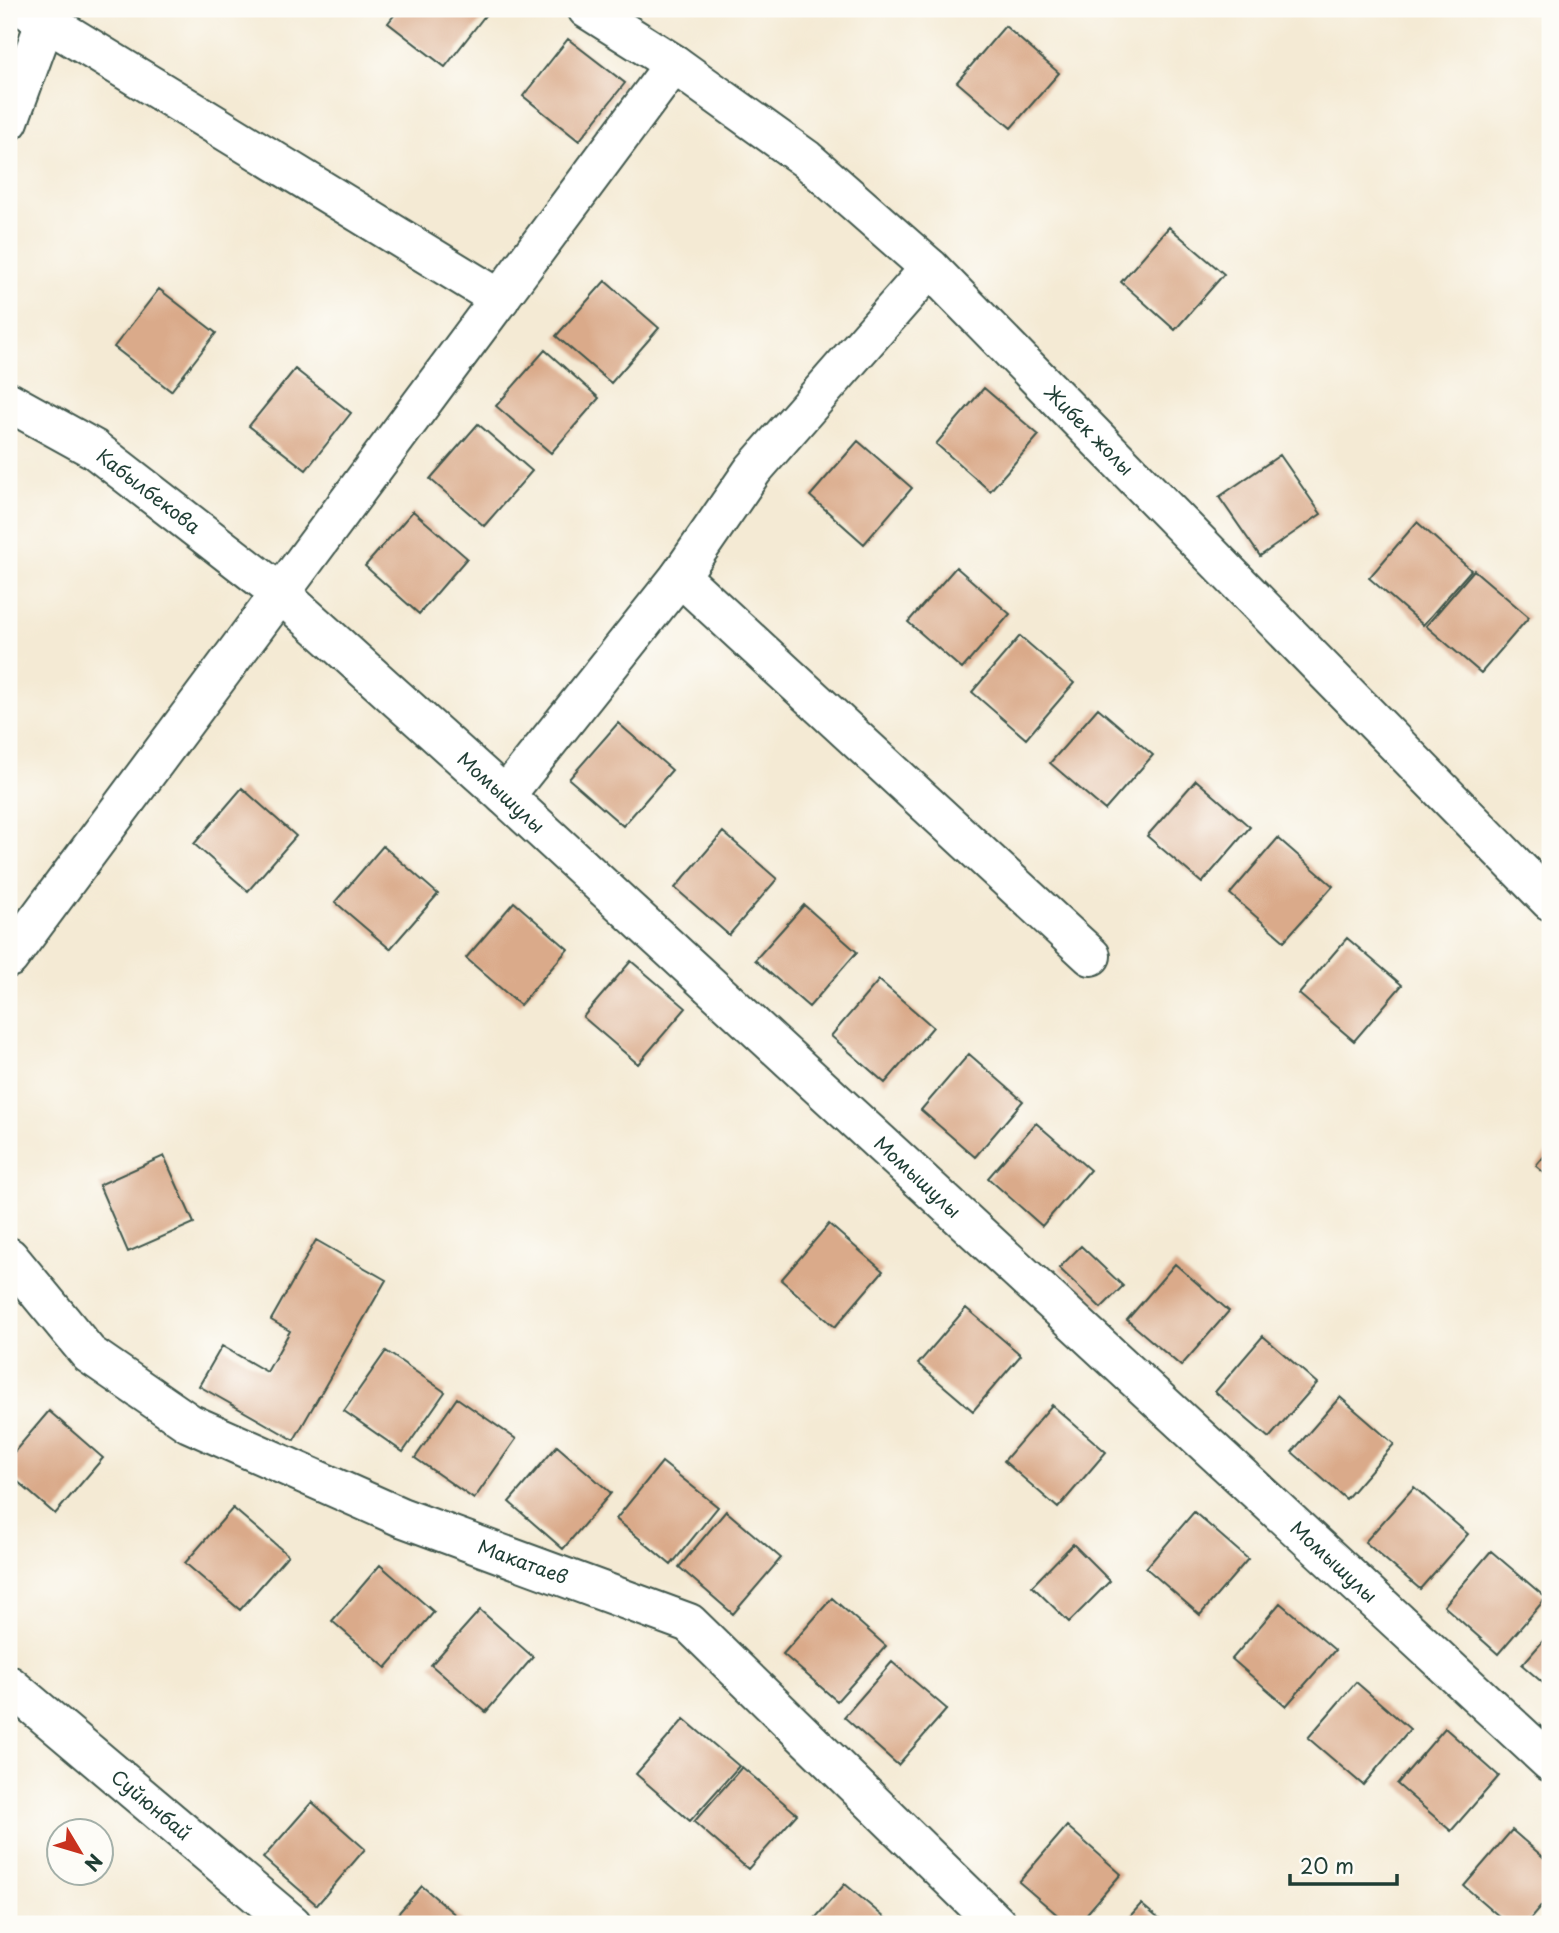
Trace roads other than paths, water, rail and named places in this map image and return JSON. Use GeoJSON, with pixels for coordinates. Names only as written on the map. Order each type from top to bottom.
{"type":"FeatureCollection","features":[{"type":"Feature","properties":{"kind":"street","name":"Жибек жолы"},"geometry":{"type":"LineString","coordinates":[[587,9],[674,64],[806,159],[930,268],[1550,901]]}},
{"type":"Feature","properties":{"kind":"street"},"geometry":{"type":"LineString","coordinates":[[9,121],[41,12],[500,299]]}},
{"type":"Feature","properties":{"kind":"street"},"geometry":{"type":"LineString","coordinates":[[9,958],[674,64]]}},
{"type":"Feature","properties":{"kind":"street"},"geometry":{"type":"LineString","coordinates":[[505,796],[680,576],[753,470],[930,268]]}},
{"type":"Feature","properties":{"kind":"street","name":"Кабылбекова"},"geometry":{"type":"LineString","coordinates":[[9,402],[94,449],[281,594]]}},
{"type":"Feature","properties":{"kind":"street"},"geometry":{"type":"LineString","coordinates":[[680,576],[1091,956]]}},
{"type":"Feature","properties":{"kind":"street","name":"Момышулы"},"geometry":{"type":"LineString","coordinates":[[281,594],[505,796],[1550,1762]]}},
{"type":"Feature","properties":{"kind":"street","name":"Макатаев"},"geometry":{"type":"LineString","coordinates":[[9,1257],[89,1354],[189,1423],[401,1517],[689,1623],[997,1924]]}},
{"type":"Feature","properties":{"kind":"street","name":"Суйюнбай"},"geometry":{"type":"LineString","coordinates":[[9,1685],[292,1924]]}}]}
